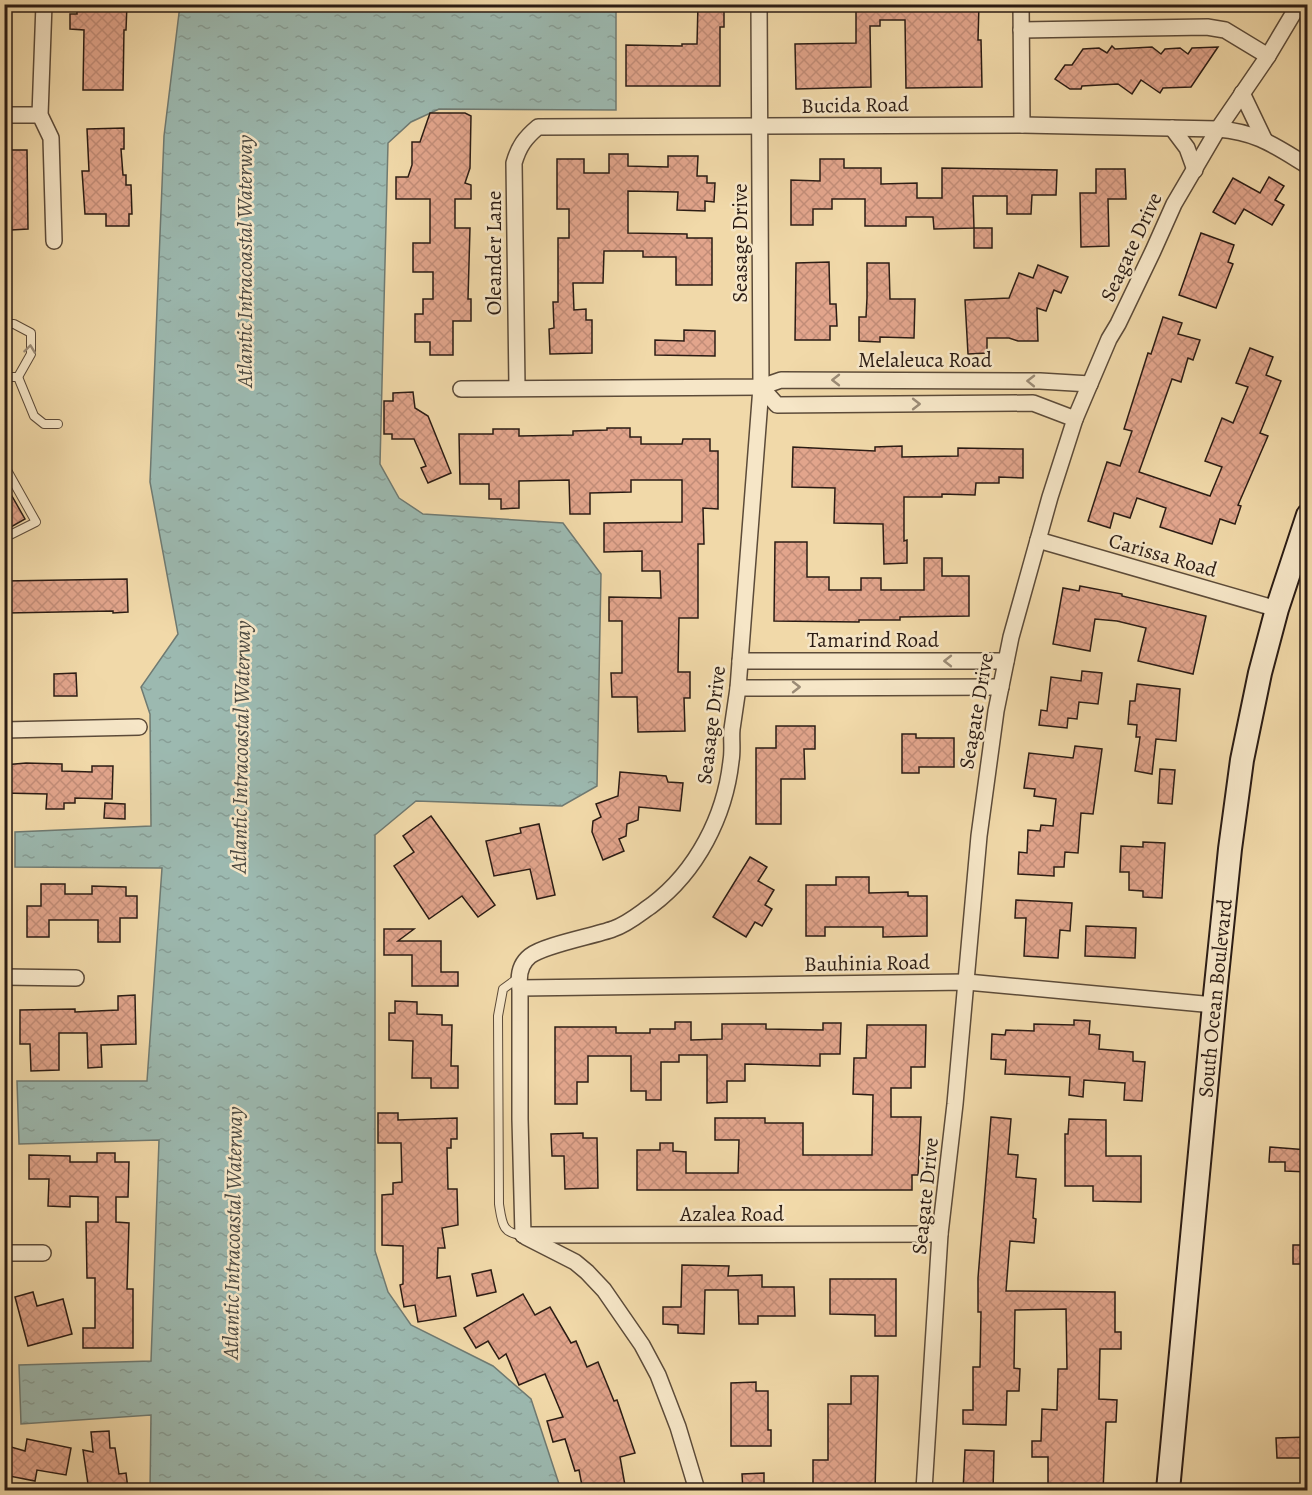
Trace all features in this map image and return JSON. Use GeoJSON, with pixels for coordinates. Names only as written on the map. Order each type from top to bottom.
{"type":"FeatureCollection","features":[{"type":"Feature","properties":{"kind":"main road","name":"South Ocean Boulevard"},"geometry":{"type":"LineString","coordinates":[[1168,1491],[1214,1005],[1230,849],[1242,760],[1260,673],[1277,609],[1301,530],[1308,515]]}},
{"type":"Feature","properties":{"kind":"street"},"geometry":{"type":"LineString","coordinates":[[44,4],[40,115],[51,138],[54,241]]}},
{"type":"Feature","properties":{"kind":"street","name":"Seasage Drive"},"geometry":{"type":"LineString","coordinates":[[519,983],[521,968],[530,956],[545,949],[628,923],[661,898],[687,870],[710,836],[722,803],[731,761],[732,730],[738,688],[761,387],[759,4]]}},
{"type":"Feature","properties":{"kind":"street"},"geometry":{"type":"LineString","coordinates":[[1021,4],[1022,124]]}},
{"type":"Feature","properties":{"kind":"street","name":"Seagate Drive"},"geometry":{"type":"LineString","coordinates":[[924,1491],[940,1234],[954,1124],[985,781],[1006,661],[1024,583],[1075,419],[1109,339],[1174,204],[1218,129],[1268,56],[1299,4]]}},
{"type":"Feature","properties":{"kind":"street"},"geometry":{"type":"LineString","coordinates":[[1021,30],[1207,27],[1225,30],[1268,56]]}},
{"type":"Feature","properties":{"kind":"street"},"geometry":{"type":"LineString","coordinates":[[1242,93],[1264,139]]}},
{"type":"Feature","properties":{"kind":"street"},"geometry":{"type":"LineString","coordinates":[[4,115],[40,115]]}},
{"type":"Feature","properties":{"kind":"street","name":"Bucida Road"},"geometry":{"type":"LineString","coordinates":[[538,127],[1022,124],[1218,129],[1238,131],[1264,139],[1308,166]]}},
{"type":"Feature","properties":{"kind":"street","name":"Oleander Lane"},"geometry":{"type":"LineString","coordinates":[[517,387],[514,163],[518,148],[538,127]]}},
{"type":"Feature","properties":{"kind":"street"},"geometry":{"type":"LineString","coordinates":[[1172,128],[1187,148],[1194,170]]}},
{"type":"Feature","properties":{"kind":"street","name":"Melaleuca Road"},"geometry":{"type":"LineString","coordinates":[[461,389],[761,387],[781,380],[1040,381],[1090,384]]}},
{"type":"Feature","properties":{"kind":"street","name":"Melaleuca Road"},"geometry":{"type":"LineString","coordinates":[[761,387],[777,405],[1033,403],[1075,419]]}},
{"type":"Feature","properties":{"kind":"street","name":"Carissa Road"},"geometry":{"type":"LineString","coordinates":[[1038,540],[1277,609]]}},
{"type":"Feature","properties":{"kind":"street","name":"Tamarind Road"},"geometry":{"type":"LineString","coordinates":[[740,661],[1006,661]]}},
{"type":"Feature","properties":{"kind":"street"},"geometry":{"type":"LineString","coordinates":[[738,688],[1001,687]]}},
{"type":"Feature","properties":{"kind":"street"},"geometry":{"type":"LineString","coordinates":[[4,730],[139,727]]}},
{"type":"Feature","properties":{"kind":"street"},"geometry":{"type":"LineString","coordinates":[[4,977],[76,978]]}},
{"type":"Feature","properties":{"kind":"street","name":"Bauhinia Road"},"geometry":{"type":"LineString","coordinates":[[519,983],[967,982],[1214,1005]]}},
{"type":"Feature","properties":{"kind":"street"},"geometry":{"type":"LineString","coordinates":[[519,983],[523,1235],[575,1262],[587,1272],[604,1290],[642,1345],[658,1375],[678,1427],[697,1491]]}},
{"type":"Feature","properties":{"kind":"street","name":"Azalea Road"},"geometry":{"type":"LineString","coordinates":[[523,1235],[940,1234]]}},
{"type":"Feature","properties":{"kind":"street"},"geometry":{"type":"LineString","coordinates":[[4,1252],[44,1253]]}},
{"type":"Feature","properties":{"kind":"lane"},"geometry":{"type":"LineString","coordinates":[[4,324],[14,324],[31,333],[31,354],[18,377]]}},
{"type":"Feature","properties":{"kind":"lane"},"geometry":{"type":"LineString","coordinates":[[4,377],[18,377]]}},
{"type":"Feature","properties":{"kind":"lane"},"geometry":{"type":"LineString","coordinates":[[18,377],[34,416],[44,424],[58,424]]}},
{"type":"Feature","properties":{"kind":"lane"},"geometry":{"type":"LineString","coordinates":[[4,465],[36,522],[4,538]]}},
{"type":"Feature","properties":{"kind":"lane"},"geometry":{"type":"LineString","coordinates":[[519,983],[503,989],[498,1016],[499,1204],[503,1226],[509,1233],[523,1235]]}},
{"type":"Feature","properties":{"kind":"water","name":"Atlantic Intracoastal Waterway"},"geometry":{"type":"Polygon","coordinates":[[[180,5],[616,5],[616,110],[439,109],[411,122],[388,143],[380,464],[399,498],[423,514],[563,523],[601,574],[597,786],[562,806],[416,801],[375,835],[375,1251],[388,1292],[411,1325],[493,1366],[531,1399],[561,1490],[150,1490],[151,1415],[21,1424],[19,1365],[151,1361],[159,1140],[19,1144],[17,1081],[147,1081],[162,868],[15,867],[15,832],[151,826],[150,714],[141,687],[178,634],[150,482],[164,136],[180,5]]]}},
{"type":"Feature","properties":{"kind":"building"},"geometry":{"type":"Polygon","coordinates":[[[77,4],[127,4],[123,90],[83,90],[84,30],[70,29],[70,14],[77,14],[77,4]]]}},
{"type":"Feature","properties":{"kind":"building"},"geometry":{"type":"Polygon","coordinates":[[[698,4],[724,4],[724,27],[720,27],[720,86],[626,86],[626,45],[697,44],[698,4]]]}},
{"type":"Feature","properties":{"kind":"building"},"geometry":{"type":"Polygon","coordinates":[[[856,4],[979,4],[978,40],[981,40],[982,87],[906,88],[905,20],[880,20],[880,26],[870,26],[871,87],[796,89],[795,44],[856,43],[856,4]]]}},
{"type":"Feature","properties":{"kind":"building"},"geometry":{"type":"Polygon","coordinates":[[[1112,46],[1115,49],[1152,47],[1161,54],[1165,49],[1180,48],[1188,54],[1192,48],[1218,47],[1191,87],[1163,88],[1160,93],[1141,80],[1132,94],[1118,84],[1070,89],[1055,79],[1065,65],[1072,65],[1083,49],[1099,48],[1107,53],[1112,46]]]}},
{"type":"Feature","properties":{"kind":"building"},"geometry":{"type":"Polygon","coordinates":[[[430,113],[465,113],[471,116],[470,168],[465,183],[471,185],[471,199],[455,199],[455,228],[470,228],[468,299],[471,299],[471,321],[453,321],[453,355],[430,355],[430,342],[415,342],[415,314],[423,314],[423,299],[433,299],[433,272],[413,272],[413,243],[430,243],[430,199],[396,199],[396,177],[408,177],[412,165],[412,142],[420,142],[430,113]]]}},
{"type":"Feature","properties":{"kind":"building"},"geometry":{"type":"Polygon","coordinates":[[[124,128],[124,149],[121,149],[123,175],[126,175],[126,185],[131,185],[132,214],[129,214],[129,226],[106,226],[106,214],[85,214],[82,171],[89,171],[87,129],[124,128]]]}},
{"type":"Feature","properties":{"kind":"building"},"geometry":{"type":"Polygon","coordinates":[[[4,150],[27,150],[28,229],[11,230],[11,203],[4,203],[4,150]]]}},
{"type":"Feature","properties":{"kind":"building"},"geometry":{"type":"Polygon","coordinates":[[[609,154],[628,154],[628,166],[668,167],[668,156],[698,156],[697,176],[707,176],[707,183],[715,183],[714,202],[705,201],[705,211],[677,210],[678,192],[628,191],[628,233],[687,234],[687,238],[712,238],[712,285],[676,285],[676,257],[643,257],[643,251],[604,251],[603,283],[573,283],[574,310],[586,309],[586,320],[592,320],[592,353],[550,354],[549,329],[554,328],[553,302],[558,302],[558,238],[569,238],[569,209],[557,209],[557,159],[584,159],[584,173],[609,173],[609,154]]]}},
{"type":"Feature","properties":{"kind":"building"},"geometry":{"type":"Polygon","coordinates":[[[820,159],[844,159],[844,168],[881,168],[881,184],[917,183],[917,198],[942,198],[942,168],[1057,170],[1056,195],[1032,195],[1031,214],[1007,214],[1007,196],[973,196],[974,228],[934,229],[933,217],[906,217],[906,226],[865,226],[865,199],[832,199],[832,209],[813,209],[813,225],[791,225],[791,180],[820,181],[820,159]]]}},
{"type":"Feature","properties":{"kind":"building"},"geometry":{"type":"Polygon","coordinates":[[[1096,169],[1125,169],[1126,199],[1108,199],[1109,246],[1081,247],[1080,193],[1096,193],[1096,169]]]}},
{"type":"Feature","properties":{"kind":"building"},"geometry":{"type":"Polygon","coordinates":[[[1269,177],[1284,186],[1275,200],[1284,205],[1272,225],[1244,209],[1235,224],[1213,212],[1233,178],[1260,193],[1269,177]]]}},
{"type":"Feature","properties":{"kind":"building"},"geometry":{"type":"Polygon","coordinates":[[[974,228],[992,228],[992,248],[974,248],[974,228]]]}},
{"type":"Feature","properties":{"kind":"building"},"geometry":{"type":"Polygon","coordinates":[[[1201,233],[1234,245],[1228,262],[1233,264],[1216,308],[1179,295],[1201,233]]]}},
{"type":"Feature","properties":{"kind":"building"},"geometry":{"type":"Polygon","coordinates":[[[829,262],[830,304],[836,304],[837,326],[830,326],[830,340],[795,340],[796,263],[829,262]]]}},
{"type":"Feature","properties":{"kind":"building"},"geometry":{"type":"Polygon","coordinates":[[[867,263],[889,263],[890,299],[915,299],[914,338],[880,337],[880,342],[859,341],[859,317],[866,317],[867,263]]]}},
{"type":"Feature","properties":{"kind":"building"},"geometry":{"type":"Polygon","coordinates":[[[1038,265],[1068,277],[1061,293],[1054,290],[1046,311],[1037,308],[1038,341],[987,338],[987,353],[968,354],[965,300],[1009,298],[1019,273],[1033,278],[1038,265]]]}},
{"type":"Feature","properties":{"kind":"building"},"geometry":{"type":"Polygon","coordinates":[[[1163,317],[1182,323],[1178,334],[1200,340],[1193,360],[1188,358],[1181,382],[1172,379],[1139,472],[1210,496],[1222,467],[1205,461],[1222,418],[1233,423],[1248,387],[1236,383],[1250,348],[1273,357],[1266,375],[1281,381],[1260,433],[1268,436],[1238,505],[1241,506],[1235,524],[1220,519],[1212,544],[1160,527],[1166,508],[1137,498],[1130,518],[1114,513],[1110,528],[1088,521],[1107,462],[1120,466],[1132,431],[1124,429],[1148,353],[1151,354],[1163,317]]]}},
{"type":"Feature","properties":{"kind":"building"},"geometry":{"type":"Polygon","coordinates":[[[684,330],[715,331],[715,356],[655,355],[655,340],[684,341],[684,330]]]}},
{"type":"Feature","properties":{"kind":"building"},"geometry":{"type":"Polygon","coordinates":[[[413,392],[415,408],[428,416],[451,473],[428,483],[421,468],[426,466],[414,439],[392,439],[392,434],[384,434],[384,401],[393,401],[393,393],[413,392]]]}},
{"type":"Feature","properties":{"kind":"building"},"geometry":{"type":"Polygon","coordinates":[[[607,428],[630,428],[630,437],[641,437],[641,444],[682,444],[683,439],[710,439],[710,451],[718,451],[718,509],[703,508],[704,544],[698,544],[698,618],[679,618],[678,672],[690,672],[690,698],[684,698],[685,731],[638,732],[637,697],[612,697],[611,673],[622,673],[622,621],[609,621],[609,597],[661,598],[660,571],[642,571],[642,551],[604,552],[604,523],[682,522],[682,480],[631,480],[631,492],[590,493],[590,514],[570,514],[569,480],[519,481],[519,508],[501,509],[501,499],[489,499],[489,484],[460,484],[459,434],[493,434],[493,429],[519,429],[519,436],[573,435],[573,431],[607,430],[607,428]]]}},
{"type":"Feature","properties":{"kind":"building"},"geometry":{"type":"Polygon","coordinates":[[[902,446],[902,457],[958,456],[958,448],[1023,449],[1023,478],[999,477],[999,483],[976,483],[975,495],[942,494],[942,497],[904,497],[904,541],[907,540],[907,563],[884,564],[883,524],[834,523],[835,488],[792,487],[793,447],[875,451],[875,447],[902,446]]]}},
{"type":"Feature","properties":{"kind":"building"},"geometry":{"type":"Polygon","coordinates":[[[4,482],[25,519],[4,531],[4,482]]]}},
{"type":"Feature","properties":{"kind":"building"},"geometry":{"type":"Polygon","coordinates":[[[775,542],[807,542],[807,577],[829,577],[829,590],[861,590],[861,578],[881,578],[881,590],[924,590],[924,558],[942,558],[942,576],[969,576],[969,616],[900,617],[900,620],[859,620],[859,622],[774,621],[775,542]]]}},
{"type":"Feature","properties":{"kind":"building"},"geometry":{"type":"Polygon","coordinates":[[[127,579],[128,612],[7,613],[7,601],[4,601],[4,581],[127,579]]]}},
{"type":"Feature","properties":{"kind":"building"},"geometry":{"type":"Polygon","coordinates":[[[1080,586],[1122,594],[1122,596],[1206,616],[1193,674],[1138,661],[1146,628],[1117,621],[1095,619],[1090,651],[1053,644],[1063,588],[1079,591],[1080,586]]]}},
{"type":"Feature","properties":{"kind":"building"},"geometry":{"type":"Polygon","coordinates":[[[1082,671],[1102,673],[1098,704],[1079,702],[1077,719],[1068,718],[1067,728],[1039,725],[1041,710],[1047,711],[1051,677],[1081,681],[1082,671]]]}},
{"type":"Feature","properties":{"kind":"building"},"geometry":{"type":"Polygon","coordinates":[[[76,673],[77,696],[54,696],[54,674],[76,673]]]}},
{"type":"Feature","properties":{"kind":"building"},"geometry":{"type":"Polygon","coordinates":[[[1137,684],[1180,689],[1176,741],[1156,739],[1152,774],[1135,771],[1140,737],[1136,737],[1137,725],[1128,724],[1130,701],[1135,701],[1137,684]]]}},
{"type":"Feature","properties":{"kind":"building"},"geometry":{"type":"Polygon","coordinates":[[[776,726],[815,726],[815,749],[804,749],[805,779],[781,779],[781,824],[756,824],[756,748],[776,748],[776,726]]]}},
{"type":"Feature","properties":{"kind":"building"},"geometry":{"type":"Polygon","coordinates":[[[902,734],[916,734],[916,738],[954,738],[954,767],[919,767],[919,773],[902,773],[902,734]]]}},
{"type":"Feature","properties":{"kind":"building"},"geometry":{"type":"Polygon","coordinates":[[[1075,746],[1102,749],[1093,814],[1081,813],[1078,853],[1065,852],[1064,867],[1054,867],[1054,876],[1018,874],[1019,852],[1027,853],[1028,830],[1040,831],[1041,825],[1053,826],[1056,799],[1034,796],[1035,789],[1024,788],[1029,753],[1073,758],[1075,746]]]}},
{"type":"Feature","properties":{"kind":"building"},"geometry":{"type":"Polygon","coordinates":[[[62,764],[62,771],[92,772],[92,766],[113,766],[112,799],[75,798],[75,803],[64,803],[64,809],[46,809],[47,794],[4,793],[4,765],[62,764]]]}},
{"type":"Feature","properties":{"kind":"building"},"geometry":{"type":"Polygon","coordinates":[[[1160,769],[1175,770],[1172,804],[1158,803],[1160,769]]]}},
{"type":"Feature","properties":{"kind":"building"},"geometry":{"type":"Polygon","coordinates":[[[620,772],[666,776],[668,782],[683,783],[680,811],[639,807],[638,820],[627,824],[626,836],[619,839],[624,851],[603,860],[592,832],[593,821],[601,817],[596,804],[618,796],[620,772]]]}},
{"type":"Feature","properties":{"kind":"building"},"geometry":{"type":"Polygon","coordinates":[[[105,803],[125,804],[125,819],[104,818],[105,803]]]}},
{"type":"Feature","properties":{"kind":"building"},"geometry":{"type":"Polygon","coordinates":[[[431,816],[495,905],[478,917],[462,896],[429,919],[394,866],[414,852],[403,836],[431,816]]]}},
{"type":"Feature","properties":{"kind":"building"},"geometry":{"type":"Polygon","coordinates":[[[539,824],[555,895],[537,899],[530,869],[494,876],[486,841],[521,833],[520,828],[539,824]]]}},
{"type":"Feature","properties":{"kind":"building"},"geometry":{"type":"Polygon","coordinates":[[[1143,842],[1165,843],[1162,898],[1143,897],[1143,891],[1129,890],[1129,872],[1120,872],[1121,846],[1143,847],[1143,842]]]}},
{"type":"Feature","properties":{"kind":"building"},"geometry":{"type":"Polygon","coordinates":[[[750,857],[767,867],[758,881],[774,890],[765,905],[772,909],[762,926],[755,922],[746,937],[713,917],[750,857]]]}},
{"type":"Feature","properties":{"kind":"building"},"geometry":{"type":"Polygon","coordinates":[[[836,877],[869,877],[869,893],[908,892],[908,896],[927,896],[927,936],[883,937],[883,927],[825,927],[825,936],[806,936],[806,885],[836,885],[836,877]]]}},
{"type":"Feature","properties":{"kind":"building"},"geometry":{"type":"Polygon","coordinates":[[[41,884],[65,884],[65,894],[92,894],[92,886],[126,887],[126,896],[137,896],[137,918],[120,918],[120,942],[98,942],[98,920],[49,920],[49,937],[27,937],[27,906],[41,906],[41,884]]]}},
{"type":"Feature","properties":{"kind":"building"},"geometry":{"type":"Polygon","coordinates":[[[1016,900],[1072,903],[1070,931],[1060,930],[1058,958],[1024,956],[1026,918],[1015,918],[1016,900]]]}},
{"type":"Feature","properties":{"kind":"building"},"geometry":{"type":"Polygon","coordinates":[[[1086,926],[1136,928],[1135,958],[1085,956],[1086,926]]]}},
{"type":"Feature","properties":{"kind":"building"},"geometry":{"type":"Polygon","coordinates":[[[384,929],[414,929],[398,941],[441,941],[441,972],[458,972],[458,986],[412,986],[412,955],[384,955],[384,929]]]}},
{"type":"Feature","properties":{"kind":"building"},"geometry":{"type":"Polygon","coordinates":[[[135,995],[136,1044],[101,1045],[102,1067],[88,1068],[87,1033],[59,1033],[59,1070],[31,1071],[30,1044],[20,1044],[20,1010],[75,1009],[75,1012],[118,1010],[118,996],[135,995]]]}},
{"type":"Feature","properties":{"kind":"building"},"geometry":{"type":"Polygon","coordinates":[[[395,1001],[417,1002],[417,1014],[442,1015],[442,1025],[452,1025],[451,1066],[458,1066],[458,1088],[431,1088],[431,1078],[412,1078],[413,1041],[389,1040],[389,1013],[395,1013],[395,1001]]]}},
{"type":"Feature","properties":{"kind":"building"},"geometry":{"type":"Polygon","coordinates":[[[1074,1020],[1090,1021],[1089,1034],[1100,1035],[1099,1049],[1133,1052],[1133,1061],[1145,1062],[1142,1101],[1124,1100],[1125,1083],[1084,1080],[1083,1097],[1069,1095],[1070,1077],[1005,1074],[1006,1060],[991,1059],[992,1034],[1005,1035],[1006,1030],[1034,1031],[1034,1024],[1074,1025],[1074,1020]]]}},
{"type":"Feature","properties":{"kind":"building"},"geometry":{"type":"Polygon","coordinates":[[[675,1022],[691,1022],[691,1040],[722,1039],[722,1024],[766,1024],[766,1029],[823,1030],[823,1023],[841,1023],[840,1054],[820,1054],[820,1066],[745,1064],[745,1081],[727,1081],[727,1102],[707,1103],[707,1055],[679,1055],[679,1062],[661,1062],[661,1100],[646,1100],[646,1091],[631,1091],[631,1056],[588,1056],[588,1082],[577,1082],[577,1104],[555,1104],[555,1027],[616,1027],[616,1033],[650,1033],[650,1029],[675,1029],[675,1022]]]}},
{"type":"Feature","properties":{"kind":"building"},"geometry":{"type":"Polygon","coordinates":[[[867,1025],[926,1025],[925,1067],[911,1067],[911,1088],[891,1088],[891,1117],[921,1117],[918,1175],[912,1175],[912,1190],[637,1190],[637,1150],[660,1150],[660,1143],[673,1143],[673,1151],[686,1152],[686,1173],[738,1173],[739,1140],[715,1140],[715,1118],[765,1118],[765,1123],[803,1123],[803,1155],[872,1155],[873,1095],[853,1094],[854,1058],[866,1058],[867,1025]]]}},
{"type":"Feature","properties":{"kind":"building"},"geometry":{"type":"Polygon","coordinates":[[[378,1113],[398,1113],[398,1120],[457,1118],[457,1139],[451,1139],[451,1148],[447,1148],[448,1189],[457,1189],[458,1225],[442,1228],[445,1248],[438,1248],[437,1278],[450,1276],[456,1316],[418,1322],[415,1305],[404,1307],[400,1285],[403,1284],[403,1246],[382,1245],[382,1195],[393,1194],[393,1183],[402,1182],[401,1143],[378,1143],[378,1113]]]}},
{"type":"Feature","properties":{"kind":"building"},"geometry":{"type":"Polygon","coordinates":[[[991,1117],[1011,1119],[1008,1154],[1018,1155],[1016,1177],[1036,1179],[1034,1243],[1010,1241],[1006,1291],[1115,1292],[1115,1332],[1121,1332],[1121,1349],[1100,1349],[1099,1399],[1117,1400],[1116,1422],[1106,1422],[1103,1491],[1048,1491],[1048,1457],[1032,1457],[1032,1441],[1041,1441],[1042,1409],[1057,1410],[1058,1369],[1067,1369],[1066,1309],[1015,1310],[1014,1368],[1020,1369],[1019,1391],[1007,1391],[1006,1425],[963,1424],[963,1410],[973,1410],[973,1367],[980,1367],[981,1312],[978,1312],[978,1278],[991,1117]]]}},
{"type":"Feature","properties":{"kind":"building"},"geometry":{"type":"Polygon","coordinates":[[[1069,1119],[1106,1120],[1106,1156],[1141,1156],[1141,1202],[1093,1201],[1093,1186],[1065,1186],[1065,1134],[1068,1134],[1069,1119]]]}},
{"type":"Feature","properties":{"kind":"building"},"geometry":{"type":"Polygon","coordinates":[[[583,1133],[583,1138],[597,1138],[598,1188],[565,1189],[564,1156],[552,1156],[551,1134],[583,1133]]]}},
{"type":"Feature","properties":{"kind":"building"},"geometry":{"type":"Polygon","coordinates":[[[1270,1147],[1308,1150],[1308,1172],[1285,1171],[1285,1162],[1269,1162],[1270,1147]]]}},
{"type":"Feature","properties":{"kind":"building"},"geometry":{"type":"Polygon","coordinates":[[[97,1153],[115,1153],[115,1162],[129,1162],[128,1197],[116,1197],[116,1222],[129,1223],[127,1289],[133,1289],[133,1348],[83,1348],[83,1328],[95,1328],[95,1278],[87,1278],[86,1222],[98,1222],[98,1197],[70,1196],[70,1207],[48,1206],[49,1179],[29,1179],[29,1155],[70,1156],[70,1162],[97,1162],[97,1153]]]}},
{"type":"Feature","properties":{"kind":"building"},"geometry":{"type":"Polygon","coordinates":[[[1293,1245],[1308,1245],[1308,1264],[1293,1264],[1293,1245]]]}},
{"type":"Feature","properties":{"kind":"building"},"geometry":{"type":"Polygon","coordinates":[[[682,1265],[729,1266],[728,1276],[762,1275],[762,1287],[794,1287],[795,1316],[758,1316],[758,1324],[739,1324],[738,1290],[705,1290],[704,1334],[678,1333],[678,1325],[663,1324],[663,1307],[681,1307],[682,1265]]]}},
{"type":"Feature","properties":{"kind":"building"},"geometry":{"type":"Polygon","coordinates":[[[491,1270],[496,1292],[477,1296],[472,1274],[491,1270]]]}},
{"type":"Feature","properties":{"kind":"building"},"geometry":{"type":"Polygon","coordinates":[[[830,1279],[896,1279],[896,1336],[875,1336],[875,1315],[830,1314],[830,1279]]]}},
{"type":"Feature","properties":{"kind":"building"},"geometry":{"type":"Polygon","coordinates":[[[33,1292],[37,1306],[63,1299],[72,1334],[28,1346],[15,1297],[33,1292]]]}},
{"type":"Feature","properties":{"kind":"building"},"geometry":{"type":"Polygon","coordinates":[[[523,1294],[535,1315],[550,1307],[571,1343],[576,1341],[587,1367],[598,1362],[614,1401],[617,1400],[635,1453],[620,1457],[626,1491],[583,1491],[579,1470],[575,1471],[565,1439],[553,1442],[547,1421],[563,1417],[545,1374],[519,1385],[506,1354],[499,1359],[488,1341],[476,1348],[464,1328],[523,1294]]]}},
{"type":"Feature","properties":{"kind":"building"},"geometry":{"type":"Polygon","coordinates":[[[851,1376],[878,1376],[875,1491],[813,1491],[813,1460],[828,1460],[828,1404],[851,1404],[851,1376]]]}},
{"type":"Feature","properties":{"kind":"building"},"geometry":{"type":"Polygon","coordinates":[[[756,1382],[756,1391],[768,1391],[768,1430],[771,1430],[771,1446],[731,1446],[731,1383],[756,1382]]]}},
{"type":"Feature","properties":{"kind":"building"},"geometry":{"type":"Polygon","coordinates":[[[109,1431],[110,1448],[115,1448],[119,1474],[126,1473],[128,1489],[89,1491],[83,1450],[93,1452],[91,1432],[109,1431]]]}},
{"type":"Feature","properties":{"kind":"building"},"geometry":{"type":"Polygon","coordinates":[[[1308,1437],[1308,1458],[1277,1458],[1276,1438],[1308,1437]]]}},
{"type":"Feature","properties":{"kind":"building"},"geometry":{"type":"Polygon","coordinates":[[[27,1439],[71,1448],[66,1475],[37,1470],[35,1481],[4,1475],[4,1445],[25,1451],[27,1439]]]}},
{"type":"Feature","properties":{"kind":"building"},"geometry":{"type":"Polygon","coordinates":[[[965,1450],[994,1451],[993,1491],[963,1491],[965,1450]]]}},
{"type":"Feature","properties":{"kind":"building"},"geometry":{"type":"Polygon","coordinates":[[[764,1473],[764,1491],[743,1491],[742,1474],[764,1473]]]}}]}
